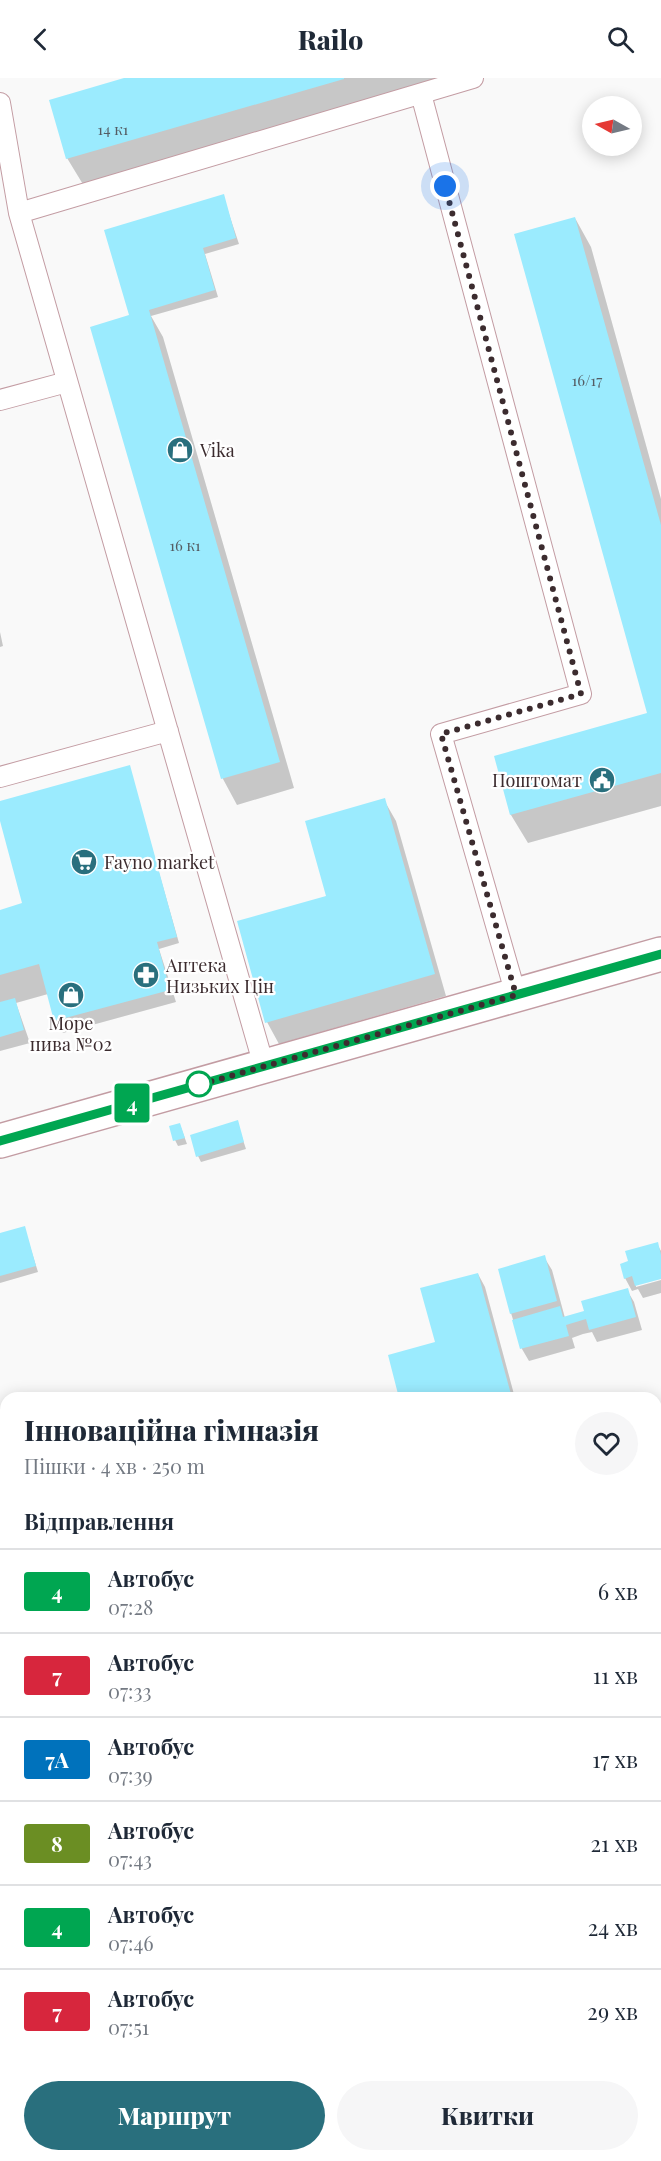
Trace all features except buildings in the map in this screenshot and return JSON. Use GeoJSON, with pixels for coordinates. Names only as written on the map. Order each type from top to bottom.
{"type":"FeatureCollection","features":[{"type":"Feature","properties":{"kind":"main road"},"geometry":{"type":"LineString","coordinates":[[0,1141],[661,954]]}},
{"type":"Feature","properties":{"kind":"lane"},"geometry":{"type":"LineString","coordinates":[[19,213],[473,78]]}},
{"type":"Feature","properties":{"kind":"lane"},"geometry":{"type":"LineString","coordinates":[[421,94],[581,694],[441,734],[516,995]]}},
{"type":"Feature","properties":{"kind":"lane"},"geometry":{"type":"LineString","coordinates":[[0,103],[19,213],[264,1066]]}},
{"type":"Feature","properties":{"kind":"lane"},"geometry":{"type":"LineString","coordinates":[[0,400],[67,381]]}},
{"type":"Feature","properties":{"kind":"lane"},"geometry":{"type":"LineString","coordinates":[[0,777],[168,731]]}},
{"type":"Feature","properties":{"kind":"bus line","name":"4"},"geometry":{"type":"LineString","coordinates":[[0,1141],[661,954]]}},
{"type":"Feature","properties":{"kind":"place","name":"Vika"},"geometry":{"type":"Point","coordinates":[180,450]}},
{"type":"Feature","properties":{"kind":"place","name":"Поштомат"},"geometry":{"type":"Point","coordinates":[602,780]}},
{"type":"Feature","properties":{"kind":"place","name":"Fayno market"},"geometry":{"type":"Point","coordinates":[84,862]}},
{"type":"Feature","properties":{"kind":"place","name":"Аптека Низьких Цін"},"geometry":{"type":"Point","coordinates":[146,975]}},
{"type":"Feature","properties":{"kind":"place","name":"Море пива №02"},"geometry":{"type":"Point","coordinates":[71,995]}},
{"type":"Feature","properties":{"kind":"route"},"geometry":{"type":"LineString","coordinates":[[199,1084],[195,1086],[516,995],[441,734],[581,694],[445,186]]}}]}
